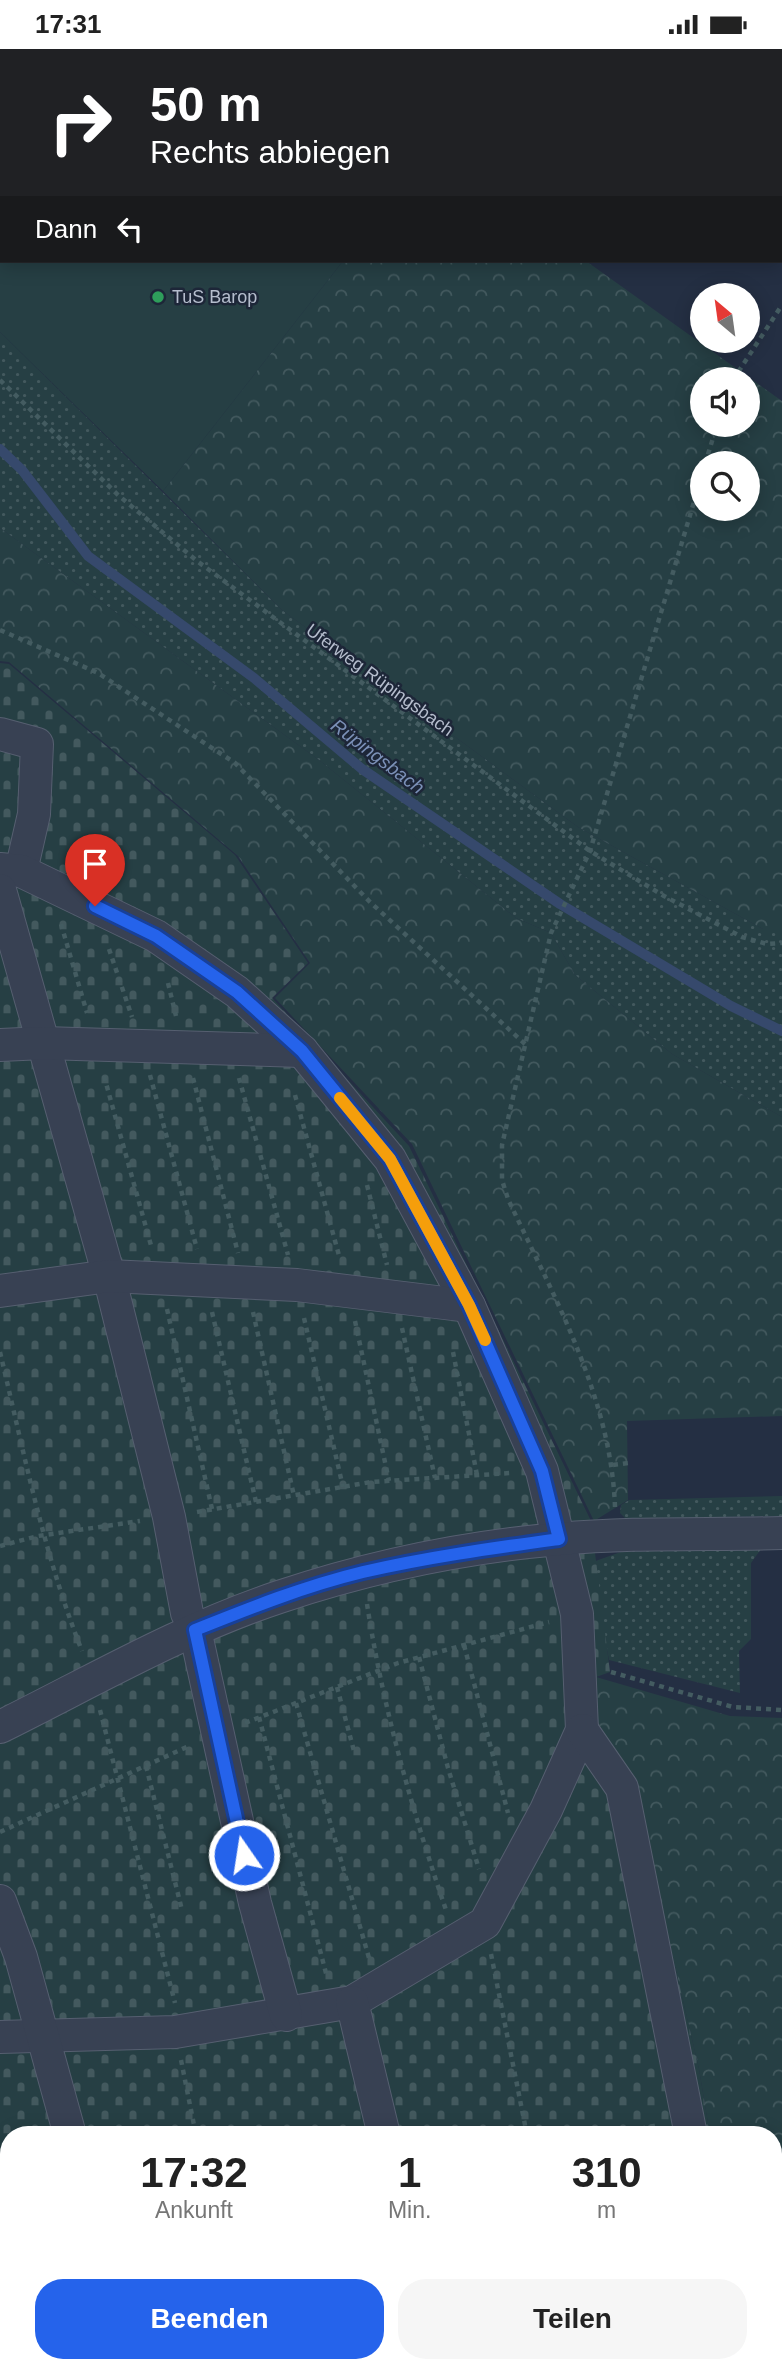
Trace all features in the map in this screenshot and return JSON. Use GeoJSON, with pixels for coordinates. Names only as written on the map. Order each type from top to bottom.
{"type":"FeatureCollection","features":[{"type":"Feature","properties":{"kind":"lane"},"geometry":{"type":"LineString","coordinates":[[0,734],[37,744],[34,814],[7,877],[44,1043],[109,1276],[169,1517],[187,1613],[195,1630],[255,1903],[286,2015]]}},
{"type":"Feature","properties":{"kind":"lane"},"geometry":{"type":"LineString","coordinates":[[0,2037],[179,2031],[286,2015],[354,1998],[456,1941],[489,1917],[582,1730],[577,1614],[542,1471],[456,1304],[388,1156],[237,992],[156,936],[49,884],[7,877]]}},
{"type":"Feature","properties":{"kind":"lane"},"geometry":{"type":"LineString","coordinates":[[0,1045],[96,1044],[292,1051]]}},
{"type":"Feature","properties":{"kind":"lane"},"geometry":{"type":"LineString","coordinates":[[0,1291],[109,1276],[297,1285],[456,1304]]}},
{"type":"Feature","properties":{"kind":"lane"},"geometry":{"type":"LineString","coordinates":[[0,1727],[195,1630],[277,1598],[362,1572],[460,1553],[559,1539],[782,1533]]}},
{"type":"Feature","properties":{"kind":"lane"},"geometry":{"type":"LineString","coordinates":[[582,1730],[622,1788],[690,2126]]}},
{"type":"Feature","properties":{"kind":"lane"},"geometry":{"type":"LineString","coordinates":[[0,1901],[21,1957],[68,2126]]}},
{"type":"Feature","properties":{"kind":"lane"},"geometry":{"type":"LineString","coordinates":[[354,1998],[382,2126]]}},
{"type":"Feature","properties":{"kind":"path"},"geometry":{"type":"LineString","coordinates":[[741,367],[782,305]]}},
{"type":"Feature","properties":{"kind":"path","name":"Uferweg Rüpingsbach"},"geometry":{"type":"LineString","coordinates":[[0,380],[118,495],[197,561],[590,851],[664,896],[742,937],[767,944],[782,943]]}},
{"type":"Feature","properties":{"kind":"path"},"geometry":{"type":"LineString","coordinates":[[616,1537],[613,1465],[605,1427],[585,1372],[502,1180],[502,1145],[551,933],[590,851],[690,515]]}},
{"type":"Feature","properties":{"kind":"path"},"geometry":{"type":"LineString","coordinates":[[0,631],[98,673],[235,762],[370,902],[525,1044]]}},
{"type":"Feature","properties":{"kind":"path"},"geometry":{"type":"LineString","coordinates":[[49,884],[96,1044]]}},
{"type":"Feature","properties":{"kind":"path"},"geometry":{"type":"LineString","coordinates":[[95,906],[142,1046]]}},
{"type":"Feature","properties":{"kind":"path"},"geometry":{"type":"LineString","coordinates":[[156,936],[184,1047]]}},
{"type":"Feature","properties":{"kind":"path"},"geometry":{"type":"LineString","coordinates":[[292,1051],[349,1291],[389,1481]]}},
{"type":"Feature","properties":{"kind":"path"},"geometry":{"type":"LineString","coordinates":[[388,1156],[364,1176],[395,1296],[435,1478]]}},
{"type":"Feature","properties":{"kind":"path"},"geometry":{"type":"LineString","coordinates":[[456,1304],[477,1475]]}},
{"type":"Feature","properties":{"kind":"path"},"geometry":{"type":"LineString","coordinates":[[0,1352],[43,1536],[64,1606],[93,1681],[118,1779],[179,2031],[195,2126]]}},
{"type":"Feature","properties":{"kind":"path"},"geometry":{"type":"LineString","coordinates":[[613,1465],[628,1463]]}},
{"type":"Feature","properties":{"kind":"path"},"geometry":{"type":"LineString","coordinates":[[0,1546],[43,1536],[389,1481],[542,1471]]}},
{"type":"Feature","properties":{"kind":"path"},"geometry":{"type":"LineString","coordinates":[[362,1572],[377,1671],[411,1801],[456,1941]]}},
{"type":"Feature","properties":{"kind":"path"},"geometry":{"type":"LineString","coordinates":[[0,1832],[216,1734],[377,1671],[577,1614]]}},
{"type":"Feature","properties":{"kind":"path"},"geometry":{"type":"LineString","coordinates":[[464,1645],[519,1860]]}},
{"type":"Feature","properties":{"kind":"path"},"geometry":{"type":"LineString","coordinates":[[578,1650],[610,1672],[733,1707],[782,1710]]}},
{"type":"Feature","properties":{"kind":"path"},"geometry":{"type":"LineString","coordinates":[[419,1657],[489,1917],[525,2126]]}},
{"type":"Feature","properties":{"kind":"path"},"geometry":{"type":"LineString","coordinates":[[337,1687],[354,1751]]}},
{"type":"Feature","properties":{"kind":"path"},"geometry":{"type":"LineString","coordinates":[[296,1703],[354,1998]]}},
{"type":"Feature","properties":{"kind":"path"},"geometry":{"type":"LineString","coordinates":[[259,1717],[354,1998]]}},
{"type":"Feature","properties":{"kind":"path"},"geometry":{"type":"LineString","coordinates":[[146,1766],[182,1910]]}},
{"type":"Feature","properties":{"kind":"green space","name":"TuS Barop"},"geometry":{"type":"Polygon","coordinates":[[[0,263],[341,263],[163,491],[0,332],[0,263]]]}},
{"type":"Feature","properties":{"kind":"green space"},"geometry":{"type":"Polygon","coordinates":[[[341,263],[589,263],[690,335],[690,353],[715,353],[734,367],[690,367],[690,437],[760,437],[760,385],[782,401],[782,929],[763,929],[578,827],[282,610],[163,491],[341,263]]]}},
{"type":"Feature","properties":{"kind":"green space"},"geometry":{"type":"Polygon","coordinates":[[[0,332],[282,610],[578,827],[763,929],[782,929],[782,1117],[672,1054],[575,975],[551,933],[516,918],[319,760],[0,528],[0,332]]]}},
{"type":"Feature","properties":{"kind":"green space"},"geometry":{"type":"Polygon","coordinates":[[[0,528],[319,760],[516,918],[551,933],[575,975],[672,1054],[782,1117],[782,1416],[627,1421],[628,1500],[594,1521],[412,1144],[275,998],[310,963],[238,856],[9,662],[0,661],[0,528]]]}},
{"type":"Feature","properties":{"kind":"green space"},"geometry":{"type":"Polygon","coordinates":[[[0,663],[9,664],[235,855],[308,963],[272,998],[409,1146],[591,1521],[610,1672],[596,1677],[590,1695],[590,1719],[634,1790],[699,2069],[708,2126],[0,2126],[0,663]]]}},
{"type":"Feature","properties":{"kind":"green space"},"geometry":{"type":"Polygon","coordinates":[[[782,1496],[782,1516],[626,1519],[620,1513],[621,1505],[629,1500],[782,1496]]]}},
{"type":"Feature","properties":{"kind":"green space"},"geometry":{"type":"Polygon","coordinates":[[[764,1545],[751,1563],[751,1639],[739,1651],[740,1693],[609,1660],[590,1563],[629,1549],[764,1545]]]}},
{"type":"Feature","properties":{"kind":"green space"},"geometry":{"type":"Polygon","coordinates":[[[596,1677],[730,1716],[782,1718],[782,2126],[708,2126],[699,2069],[634,1790],[590,1719],[590,1695],[596,1677]]]}},
{"type":"Feature","properties":{"kind":"waterway","name":"Rüpingsbach"},"geometry":{"type":"LineString","coordinates":[[0,449],[22,470],[88,556],[254,678],[362,769],[560,904],[731,1006],[782,1031]]}},
{"type":"Feature","properties":{"kind":"slow traffic"},"geometry":{"type":"LineString","coordinates":[[340,1098],[390,1159],[485,1340]]}},
{"type":"Feature","properties":{"kind":"place","name":"TuS Barop"},"geometry":{"type":"Point","coordinates":[158,297]}},
{"type":"Feature","properties":{"kind":"route"},"geometry":{"type":"LineString","coordinates":[[95,906],[156,936],[237,992],[302,1051],[390,1159],[469,1305],[542,1471],[559,1539],[460,1553],[362,1572],[277,1598],[195,1630],[244,1855]]}}]}
